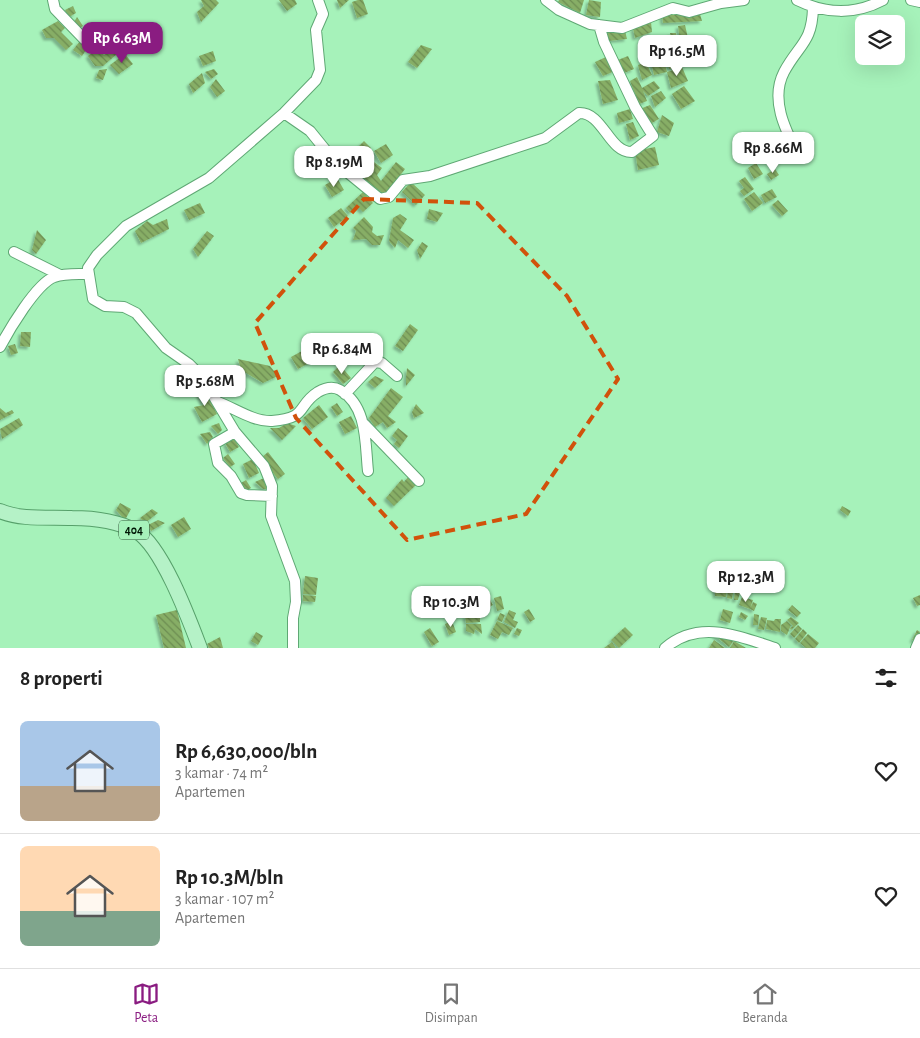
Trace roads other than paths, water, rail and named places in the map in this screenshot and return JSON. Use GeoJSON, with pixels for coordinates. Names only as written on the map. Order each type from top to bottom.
{"type":"FeatureCollection","features":[{"type":"Feature","properties":{"kind":"main road","name":"404"},"geometry":{"type":"LineString","coordinates":[[0,511],[14,515],[96,519],[136,531],[147,540],[164,567],[177,592],[200,648]]}},
{"type":"Feature","properties":{"kind":"street"},"geometry":{"type":"LineString","coordinates":[[53,0],[55,10],[84,40]]}},
{"type":"Feature","properties":{"kind":"street"},"geometry":{"type":"LineString","coordinates":[[293,648],[296,588],[291,568],[271,516],[272,486],[264,466],[235,432],[202,378],[189,364],[166,348],[136,313],[124,307],[105,306],[93,299],[88,274],[91,261],[126,226],[147,212],[201,183],[284,113],[316,80],[320,74],[316,30],[323,14],[318,0]]}},
{"type":"Feature","properties":{"kind":"street"},"geometry":{"type":"LineString","coordinates":[[546,0],[559,10],[590,24],[622,28],[675,8],[689,12],[720,3],[744,0]]}},
{"type":"Feature","properties":{"kind":"street"},"geometry":{"type":"LineString","coordinates":[[797,0],[814,8],[839,11],[872,7],[883,0]]}},
{"type":"Feature","properties":{"kind":"street"},"geometry":{"type":"LineString","coordinates":[[911,0],[920,2]]}},
{"type":"Feature","properties":{"kind":"street"},"geometry":{"type":"LineString","coordinates":[[797,153],[786,129],[778,95],[784,72],[811,31],[814,8]]}},
{"type":"Feature","properties":{"kind":"street"},"geometry":{"type":"LineString","coordinates":[[284,113],[310,131],[336,163],[376,197],[383,199],[389,197],[403,180],[442,172],[545,138],[579,113],[590,116],[625,151],[635,151],[642,142],[652,139],[652,135],[634,106],[604,42],[599,25]]}},
{"type":"Feature","properties":{"kind":"street"},"geometry":{"type":"LineString","coordinates":[[14,252],[60,275]]}},
{"type":"Feature","properties":{"kind":"street"},"geometry":{"type":"LineString","coordinates":[[0,347],[23,309],[46,282],[60,275],[88,274]]}},
{"type":"Feature","properties":{"kind":"street"},"geometry":{"type":"LineString","coordinates":[[345,394],[375,362],[382,363],[398,376]]}},
{"type":"Feature","properties":{"kind":"street"},"geometry":{"type":"LineString","coordinates":[[218,402],[259,420],[271,421],[297,416],[317,393],[324,389],[332,388],[345,394],[356,406],[363,423],[368,471]]}},
{"type":"Feature","properties":{"kind":"street"},"geometry":{"type":"LineString","coordinates":[[363,423],[419,481]]}},
{"type":"Feature","properties":{"kind":"street"},"geometry":{"type":"LineString","coordinates":[[235,432],[214,444],[218,463],[231,476],[241,493],[272,496]]}},
{"type":"Feature","properties":{"kind":"street"},"geometry":{"type":"LineString","coordinates":[[665,648],[680,638],[706,630],[775,648]]}},
{"type":"Feature","properties":{"kind":"street"},"geometry":{"type":"LineString","coordinates":[[916,648],[920,640]]}}]}
